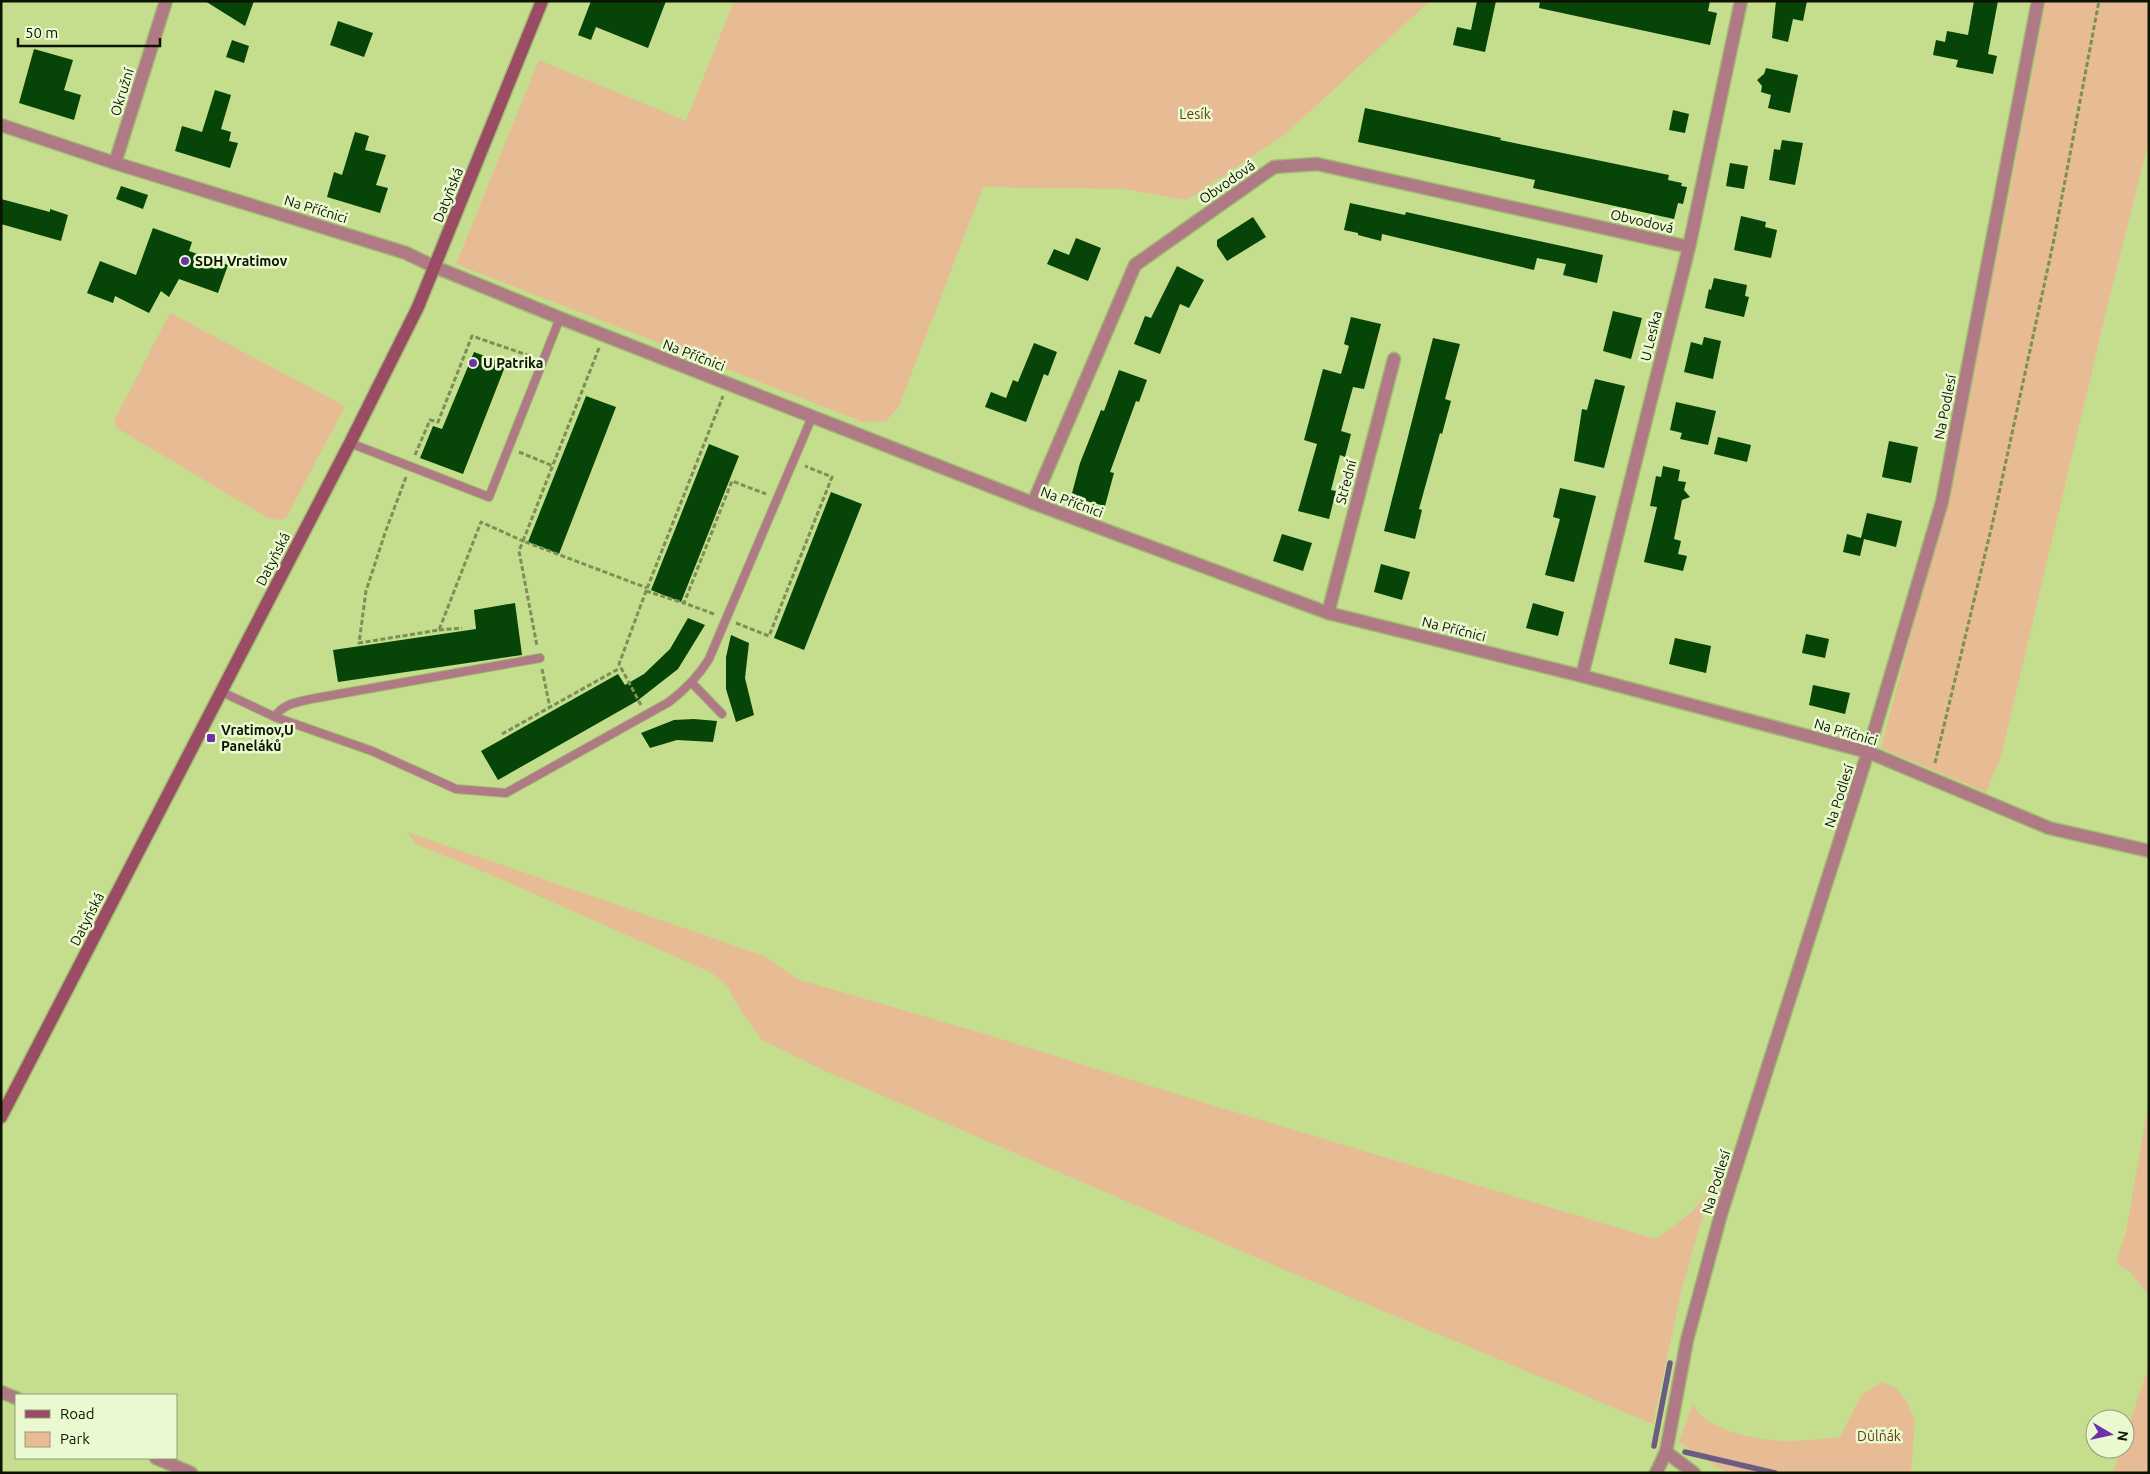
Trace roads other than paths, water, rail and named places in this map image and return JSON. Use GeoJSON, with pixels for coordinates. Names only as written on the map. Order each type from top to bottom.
{"type":"FeatureCollection","features":[{"type":"Feature","properties":{"kind":"main road","name":"Datyňská"},"geometry":{"type":"LineString","coordinates":[[1,1117],[222,692],[418,307],[542,1]]}},
{"type":"Feature","properties":{"kind":"street","name":"Okružní"},"geometry":{"type":"LineString","coordinates":[[115,163],[166,1]]}},
{"type":"Feature","properties":{"kind":"street","name":"U Lesíka"},"geometry":{"type":"LineString","coordinates":[[1582,676],[1689,247],[1742,1]]}},
{"type":"Feature","properties":{"kind":"street","name":"Na Podlesí"},"geometry":{"type":"LineString","coordinates":[[1656,1473],[1666,1452],[1687,1340],[1721,1214],[1868,752],[1942,502],[2038,1]]}},
{"type":"Feature","properties":{"kind":"street","name":"Na Příčnici"},"geometry":{"type":"LineString","coordinates":[[1,125],[115,163],[406,253],[435,267],[604,336],[1033,503],[1328,613],[1582,676],[1868,752],[2049,828],[2149,851]]}},
{"type":"Feature","properties":{"kind":"street","name":"Obvodová"},"geometry":{"type":"LineString","coordinates":[[1033,503],[1135,265],[1274,167],[1317,164],[1689,247]]}},
{"type":"Feature","properties":{"kind":"street","name":"Střední"},"geometry":{"type":"LineString","coordinates":[[1328,613],[1394,359]]}},
{"type":"Feature","properties":{"kind":"street"},"geometry":{"type":"LineString","coordinates":[[1,1392],[15,1398]]}},
{"type":"Feature","properties":{"kind":"street"},"geometry":{"type":"LineString","coordinates":[[1666,1452],[1694,1473]]}},
{"type":"Feature","properties":{"kind":"street"},"geometry":{"type":"LineString","coordinates":[[158,1459],[191,1473]]}},
{"type":"Feature","properties":{"kind":"lane"},"geometry":{"type":"LineString","coordinates":[[350,443],[489,496],[560,318]]}},
{"type":"Feature","properties":{"kind":"lane"},"geometry":{"type":"LineString","coordinates":[[222,692],[275,717],[372,752],[456,789],[506,794],[668,702],[692,683],[709,659],[812,417]]}},
{"type":"Feature","properties":{"kind":"lane"},"geometry":{"type":"LineString","coordinates":[[275,717],[278,712],[289,705],[311,699],[540,658]]}},
{"type":"Feature","properties":{"kind":"lane"},"geometry":{"type":"LineString","coordinates":[[692,683],[722,714]]}},
{"type":"Feature","properties":{"kind":"waterway"},"geometry":{"type":"LineString","coordinates":[[1654,1446],[1670,1363]]}},
{"type":"Feature","properties":{"kind":"waterway"},"geometry":{"type":"LineString","coordinates":[[1685,1452],[1775,1473]]}},
{"type":"Feature","properties":{"kind":"place","name":"SDH Vratimov"},"geometry":{"type":"Point","coordinates":[185,261]}},
{"type":"Feature","properties":{"kind":"place","name":"U Patrika"},"geometry":{"type":"Point","coordinates":[473,363]}},
{"type":"Feature","properties":{"kind":"place","name":"Vratimov,U Paneláků"},"geometry":{"type":"Point","coordinates":[211,738]}},
{"type":"Feature","properties":{"kind":"park label","name":"Lesík"},"geometry":{"type":"Point","coordinates":[1195,114]}},
{"type":"Feature","properties":{"kind":"park label","name":"Důlňák"},"geometry":{"type":"Point","coordinates":[1879,1436]}}]}
